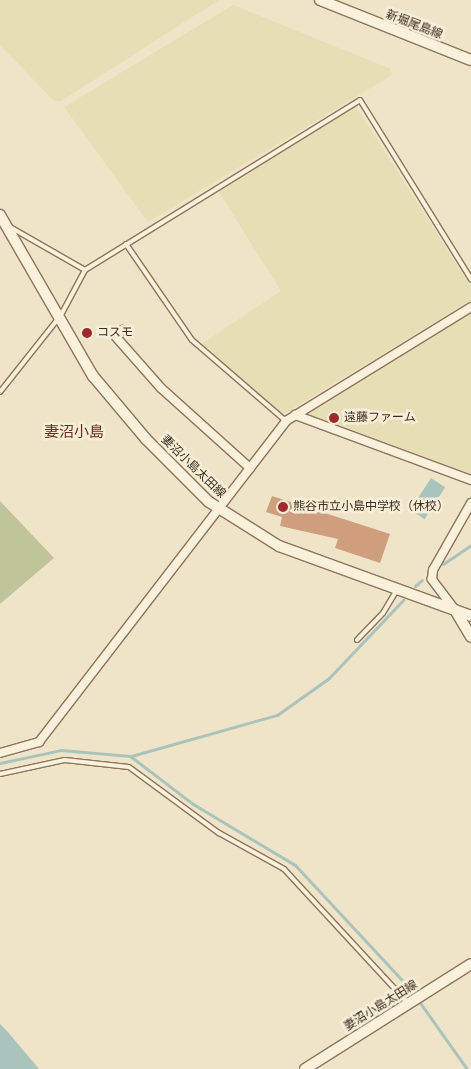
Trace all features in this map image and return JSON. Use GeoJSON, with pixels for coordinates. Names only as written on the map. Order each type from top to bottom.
{"type":"FeatureCollection","features":[{"type":"Feature","properties":{"kind":"main road","name":"新堀尾島線"},"geometry":{"type":"LineString","coordinates":[[320,0],[471,60]]}},
{"type":"Feature","properties":{"kind":"main road","name":"妻沼小島太田線"},"geometry":{"type":"LineString","coordinates":[[0,214],[57,321],[129,421],[218,509],[278,546],[471,616]]}},
{"type":"Feature","properties":{"kind":"main road"},"geometry":{"type":"LineString","coordinates":[[456,610],[471,637]]}},
{"type":"Feature","properties":{"kind":"main road","name":"妻沼小島太田線"},"geometry":{"type":"LineString","coordinates":[[305,1069],[471,964]]}},
{"type":"Feature","properties":{"kind":"street"},"geometry":{"type":"LineString","coordinates":[[0,753],[39,742],[286,422],[471,307]]}},
{"type":"Feature","properties":{"kind":"street"},"geometry":{"type":"LineString","coordinates":[[122,330],[116,336],[161,388],[250,468]]}},
{"type":"Feature","properties":{"kind":"street"},"geometry":{"type":"LineString","coordinates":[[295,415],[471,480]]}},
{"type":"Feature","properties":{"kind":"street"},"geometry":{"type":"LineString","coordinates":[[456,610],[432,580],[433,570],[471,503]]}},
{"type":"Feature","properties":{"kind":"lane"},"geometry":{"type":"LineString","coordinates":[[0,392],[57,321],[86,270],[360,100],[471,279]]}},
{"type":"Feature","properties":{"kind":"lane"},"geometry":{"type":"LineString","coordinates":[[7,228],[17,227],[86,270]]}},
{"type":"Feature","properties":{"kind":"lane"},"geometry":{"type":"LineString","coordinates":[[126,244],[192,340],[286,422]]}},
{"type":"Feature","properties":{"kind":"lane"},"geometry":{"type":"LineString","coordinates":[[357,640],[383,614],[396,590]]}},
{"type":"Feature","properties":{"kind":"lane"},"geometry":{"type":"LineString","coordinates":[[0,774],[65,760],[129,767],[219,834],[284,869],[409,1003]]}},
{"type":"Feature","properties":{"kind":"shaded area"},"geometry":{"type":"Polygon","coordinates":[[[0,0],[219,0],[61,101],[54,101],[0,45],[0,0]]]}},
{"type":"Feature","properties":{"kind":"shaded area"},"geometry":{"type":"Polygon","coordinates":[[[233,5],[391,69],[392,75],[148,222],[64,107],[233,5]]]}},
{"type":"Feature","properties":{"kind":"shaded area"},"geometry":{"type":"Polygon","coordinates":[[[355,105],[471,287],[471,300],[282,415],[200,345],[281,291],[217,189],[355,105]]]}},
{"type":"Feature","properties":{"kind":"shaded area"},"geometry":{"type":"Polygon","coordinates":[[[471,311],[471,474],[305,413],[471,311]]]}},
{"type":"Feature","properties":{"kind":"green space"},"geometry":{"type":"Polygon","coordinates":[[[0,501],[54,558],[0,604],[0,501]]]}},
{"type":"Feature","properties":{"kind":"water"},"geometry":{"type":"Polygon","coordinates":[[[431,478],[445,487],[425,519],[410,510],[431,478]]]}},
{"type":"Feature","properties":{"kind":"water"},"geometry":{"type":"Polygon","coordinates":[[[0,1024],[7,1031],[39,1069],[0,1069],[0,1024]]]}},
{"type":"Feature","properties":{"kind":"building"},"geometry":{"type":"Polygon","coordinates":[[[272,496],[390,534],[380,563],[335,548],[338,539],[280,526],[282,517],[266,512],[272,496]]]}},
{"type":"Feature","properties":{"kind":"waterway"},"geometry":{"type":"LineString","coordinates":[[443,564],[471,545]]}},
{"type":"Feature","properties":{"kind":"waterway"},"geometry":{"type":"LineString","coordinates":[[415,586],[422,580]]}},
{"type":"Feature","properties":{"kind":"waterway"},"geometry":{"type":"LineString","coordinates":[[131,756],[277,715],[329,678],[403,600]]}},
{"type":"Feature","properties":{"kind":"waterway"},"geometry":{"type":"LineString","coordinates":[[0,763],[61,750],[130,756],[193,804],[295,865],[411,990],[467,1069]]}},
{"type":"Feature","properties":{"kind":"place","name":"コスモ"},"geometry":{"type":"Point","coordinates":[87,333]}},
{"type":"Feature","properties":{"kind":"place","name":"遠藤ファーム"},"geometry":{"type":"Point","coordinates":[334,418]}},
{"type":"Feature","properties":{"kind":"place","name":"熊谷市立小島中学校（休校）"},"geometry":{"type":"Point","coordinates":[283,507]}},
{"type":"Feature","properties":{"kind":"district","name":"妻沼小島"},"geometry":{"type":"Point","coordinates":[74,433]}}]}
